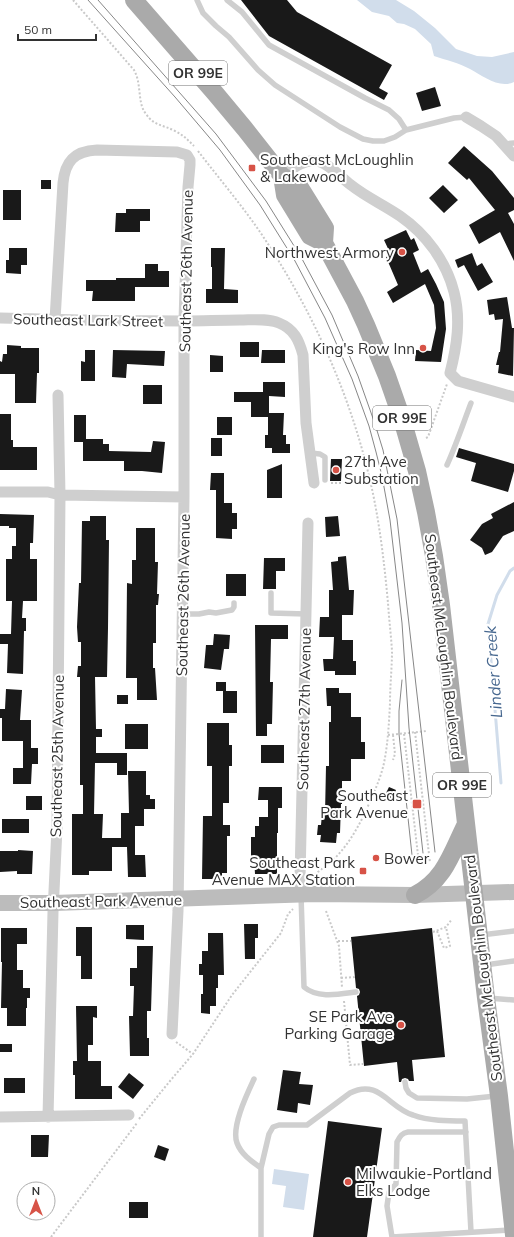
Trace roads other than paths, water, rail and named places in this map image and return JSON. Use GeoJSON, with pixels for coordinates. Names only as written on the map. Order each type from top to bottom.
{"type":"FeatureCollection","features":[{"type":"Feature","properties":{"kind":"main road","name":"Southeast McLoughlin Boulevard"},"geometry":{"type":"LineString","coordinates":[[134,0],[225,105],[282,176],[299,186],[325,228],[324,243],[355,301],[376,350],[402,419],[417,471],[430,532],[441,606],[486,998],[511,1174],[514,1232]]}},
{"type":"Feature","properties":{"kind":"main road"},"geometry":{"type":"LineString","coordinates":[[415,895],[425,890],[444,870],[466,824]]}},
{"type":"Feature","properties":{"kind":"street"},"geometry":{"type":"LineString","coordinates":[[466,117],[509,144],[514,156]]}},
{"type":"Feature","properties":{"kind":"street","name":"Southeast 26th Avenue"},"geometry":{"type":"LineString","coordinates":[[55,320],[63,179],[68,164],[75,156],[86,151],[97,150],[177,152],[188,155],[190,165],[184,321],[184,497],[178,899],[172,1034]]}},
{"type":"Feature","properties":{"kind":"street"},"geometry":{"type":"LineString","coordinates":[[282,176],[300,164],[315,161],[325,163],[352,186],[412,225],[435,251],[454,291],[457,305],[458,329],[450,373],[458,381],[514,397]]}},
{"type":"Feature","properties":{"kind":"street","name":"Southeast Lark Street"},"geometry":{"type":"LineString","coordinates":[[0,318],[184,321],[269,320],[278,323],[293,331],[303,355],[306,423],[310,453]]}},
{"type":"Feature","properties":{"kind":"street","name":"Southeast 25th Avenue"},"geometry":{"type":"LineString","coordinates":[[48,1117],[53,912],[57,828],[60,494],[58,395]]}},
{"type":"Feature","properties":{"kind":"street"},"geometry":{"type":"LineString","coordinates":[[310,453],[314,483]]}},
{"type":"Feature","properties":{"kind":"street"},"geometry":{"type":"LineString","coordinates":[[0,492],[48,492],[60,494],[184,497]]}},
{"type":"Feature","properties":{"kind":"street","name":"Southeast 27th Avenue"},"geometry":{"type":"LineString","coordinates":[[301,895],[300,878],[308,524]]}},
{"type":"Feature","properties":{"kind":"street","name":"Southeast Park Avenue"},"geometry":{"type":"LineString","coordinates":[[0,903],[54,903],[301,895],[415,895],[514,892]]}},
{"type":"Feature","properties":{"kind":"street"},"geometry":{"type":"LineString","coordinates":[[0,1117],[130,1115]]}},
{"type":"Feature","properties":{"kind":"lane"},"geometry":{"type":"LineString","coordinates":[[197,0],[203,13],[229,37],[258,70],[275,85],[340,127],[363,138],[373,141],[384,141],[395,137],[406,130],[454,118],[466,117]]}},
{"type":"Feature","properties":{"kind":"lane"},"geometry":{"type":"LineString","coordinates":[[227,0],[242,12],[269,45],[389,110],[399,119],[406,130]]}},
{"type":"Feature","properties":{"kind":"lane"},"geometry":{"type":"LineString","coordinates":[[447,465],[455,449],[471,403]]}},
{"type":"Feature","properties":{"kind":"lane"},"geometry":{"type":"LineString","coordinates":[[310,453],[320,454],[325,457],[326,480]]}},
{"type":"Feature","properties":{"kind":"lane"},"geometry":{"type":"LineString","coordinates":[[270,593],[270,613],[306,614]]}},
{"type":"Feature","properties":{"kind":"lane"},"geometry":{"type":"LineString","coordinates":[[182,614],[199,614],[209,612],[216,613],[232,610],[234,607],[234,602]]}},
{"type":"Feature","properties":{"kind":"lane"},"geometry":{"type":"LineString","coordinates":[[301,895],[304,987],[313,993],[319,994],[343,994],[356,992]]}},
{"type":"Feature","properties":{"kind":"lane"},"geometry":{"type":"LineString","coordinates":[[479,936],[514,931]]}},
{"type":"Feature","properties":{"kind":"lane"},"geometry":{"type":"LineString","coordinates":[[482,965],[514,961]]}},
{"type":"Feature","properties":{"kind":"lane"},"geometry":{"type":"LineString","coordinates":[[486,998],[514,1000]]}},
{"type":"Feature","properties":{"kind":"lane"},"geometry":{"type":"LineString","coordinates":[[254,1079],[238,1117],[236,1141],[248,1159],[261,1168]]}},
{"type":"Feature","properties":{"kind":"lane"},"geometry":{"type":"LineString","coordinates":[[405,1082],[409,1093],[417,1098],[467,1099],[499,1096]]}},
{"type":"Feature","properties":{"kind":"lane"},"geometry":{"type":"LineString","coordinates":[[261,1237],[261,1168],[269,1134],[273,1127],[279,1125],[307,1125],[350,1093],[358,1089],[376,1091],[411,1115],[442,1120],[465,1121],[471,1232]]}},
{"type":"Feature","properties":{"kind":"lane"},"geometry":{"type":"LineString","coordinates":[[466,1132],[408,1132],[400,1136],[398,1142],[396,1184],[389,1192],[386,1206],[392,1237],[449,1235],[471,1232],[514,1232]]}},
{"type":"Feature","properties":{"kind":"water"},"geometry":{"type":"Polygon","coordinates":[[[357,0],[396,0],[414,11],[435,28],[456,49],[477,56],[492,57],[514,52],[514,82],[508,84],[497,83],[461,65],[434,56],[431,44],[415,29],[404,24],[397,23],[389,16],[372,12],[357,0]]]}},
{"type":"Feature","properties":{"kind":"water"},"geometry":{"type":"Polygon","coordinates":[[[274,1169],[309,1174],[304,1210],[283,1207],[286,1186],[272,1184],[274,1169]]]}},
{"type":"Feature","properties":{"kind":"waterway","name":"Linder Creek"},"geometry":{"type":"LineString","coordinates":[[501,783],[488,624],[497,595],[510,571],[514,568]]}},
{"type":"Feature","properties":{"kind":"tram line"},"geometry":{"type":"LineString","coordinates":[[88,0],[175,97],[220,150],[260,205],[295,261],[325,318],[352,379],[369,426],[382,476],[390,520],[402,623],[409,728],[423,853]]}},
{"type":"Feature","properties":{"kind":"tram line"},"geometry":{"type":"LineString","coordinates":[[98,0],[216,134],[266,201],[301,257],[332,315],[358,376],[383,450],[397,519],[435,852]]}},
{"type":"Feature","properties":{"kind":"tram line"},"geometry":{"type":"LineString","coordinates":[[402,680],[399,711],[399,734],[412,855]]}},
{"type":"Feature","properties":{"kind":"place","name":"Southeast McLoughlin & Lakewood"},"geometry":{"type":"Point","coordinates":[252,168]}},
{"type":"Feature","properties":{"kind":"place","name":"Northwest Armory"},"geometry":{"type":"Point","coordinates":[402,252]}},
{"type":"Feature","properties":{"kind":"place","name":"King's Row Inn"},"geometry":{"type":"Point","coordinates":[423,348]}},
{"type":"Feature","properties":{"kind":"place","name":"27th Ave Substation"},"geometry":{"type":"Point","coordinates":[336,470]}},
{"type":"Feature","properties":{"kind":"place","name":"Southeast Park Avenue"},"geometry":{"type":"Point","coordinates":[417,804]}},
{"type":"Feature","properties":{"kind":"place","name":"Bower"},"geometry":{"type":"Point","coordinates":[376,858]}},
{"type":"Feature","properties":{"kind":"place","name":"Southeast Park Avenue MAX Station"},"geometry":{"type":"Point","coordinates":[363,871]}},
{"type":"Feature","properties":{"kind":"place","name":"SE Park Ave Parking Garage"},"geometry":{"type":"Point","coordinates":[401,1025]}},
{"type":"Feature","properties":{"kind":"place","name":"Milwaukie-Portland Elks Lodge"},"geometry":{"type":"Point","coordinates":[348,1182]}}]}
